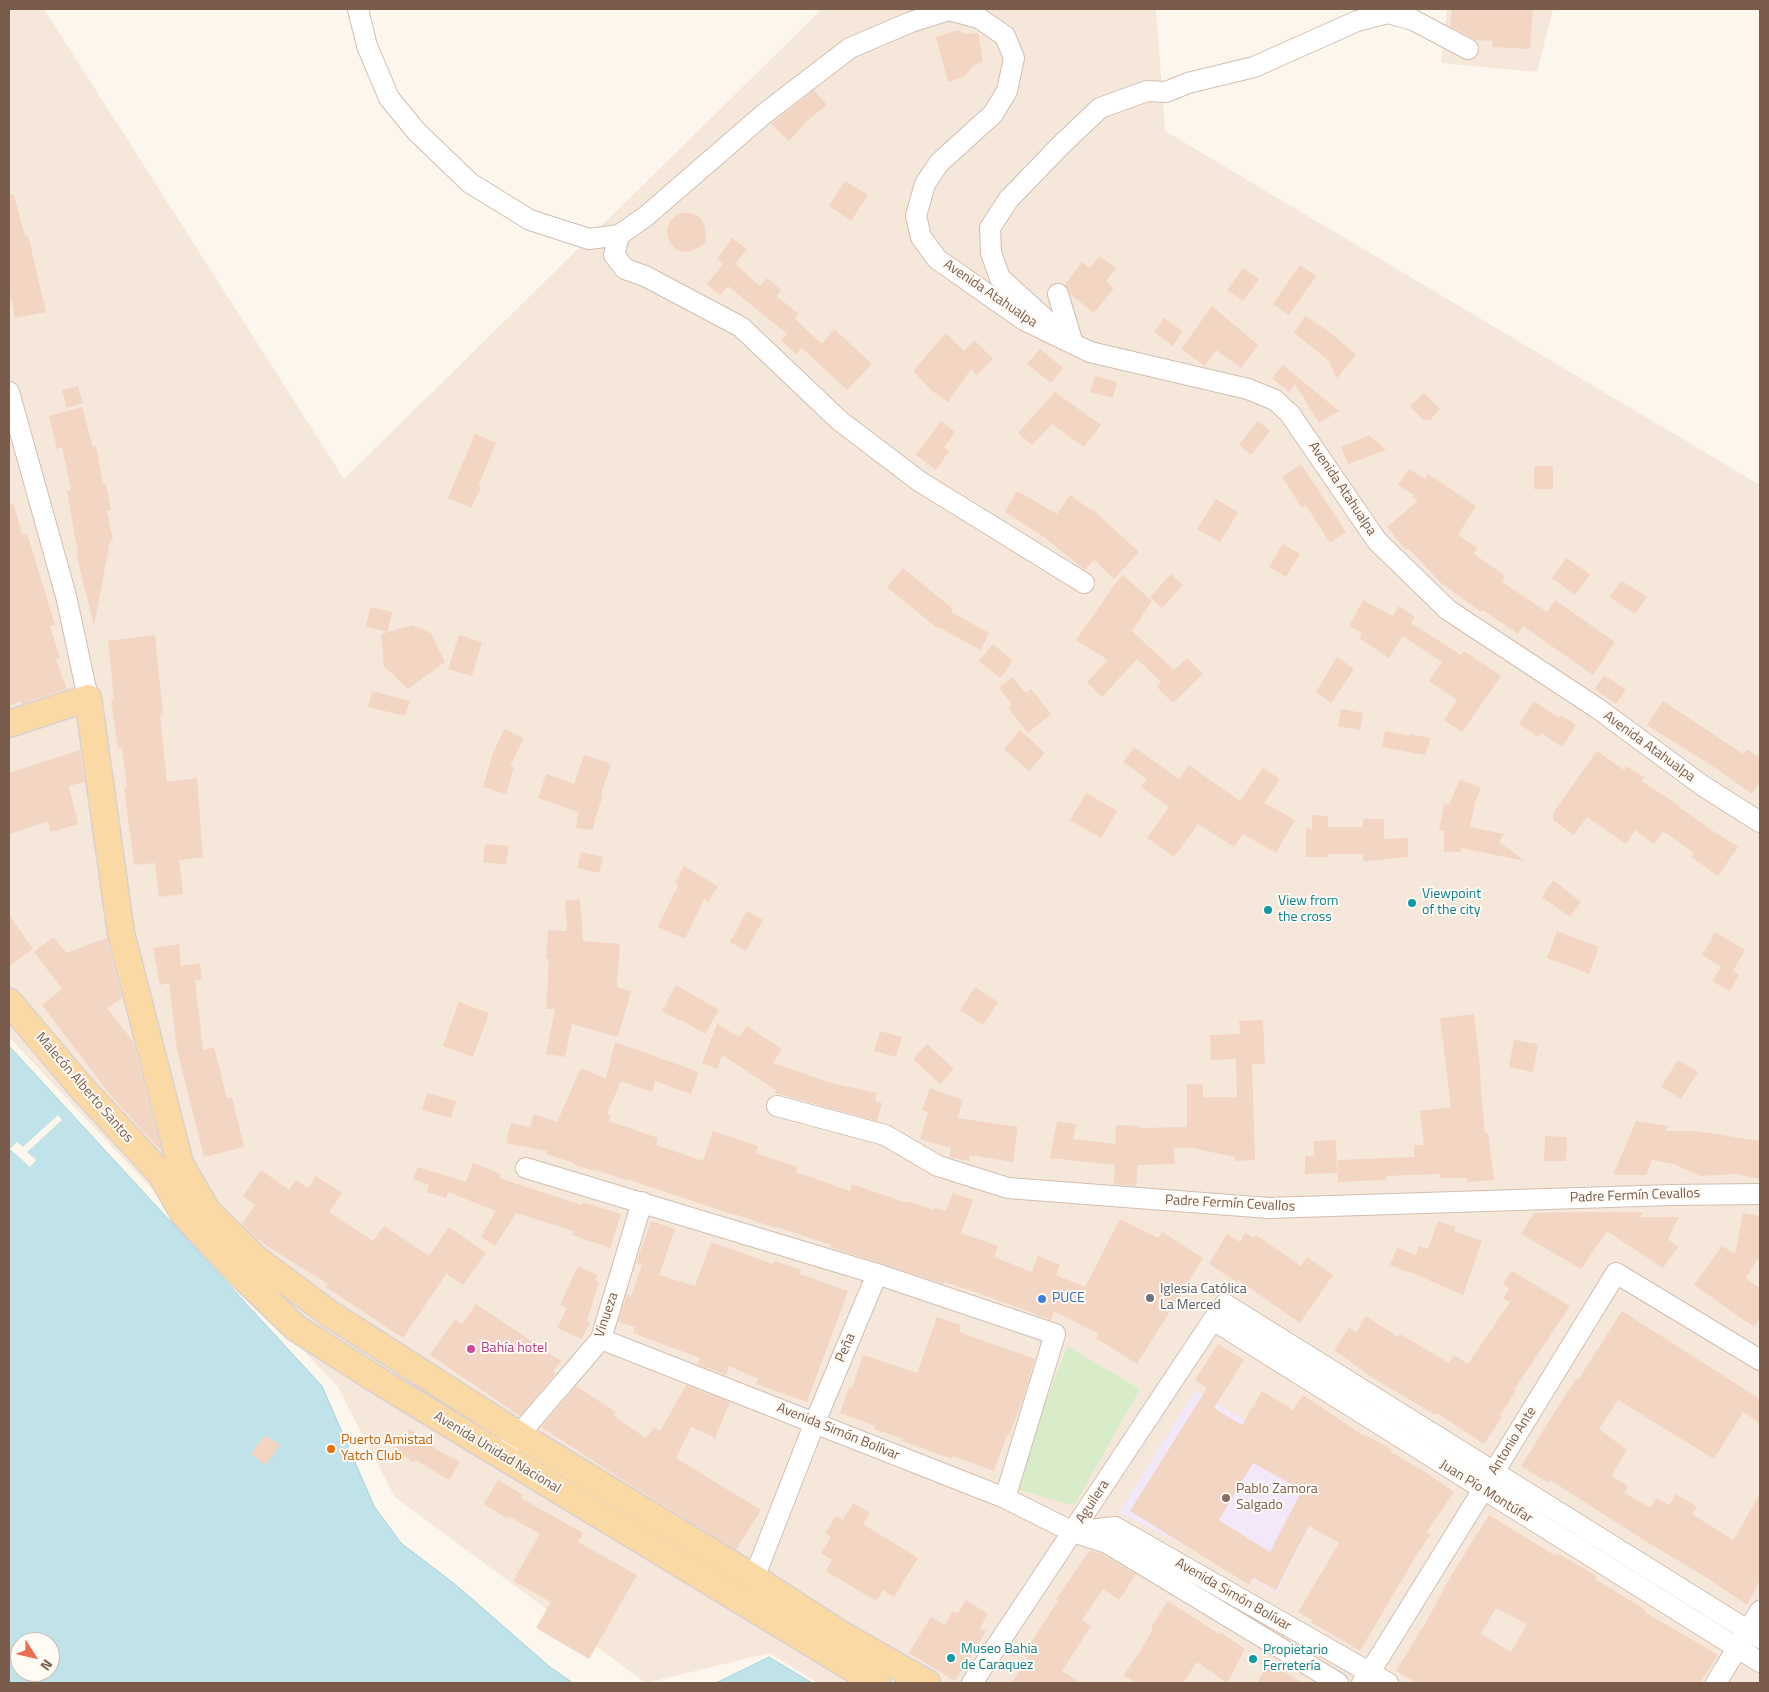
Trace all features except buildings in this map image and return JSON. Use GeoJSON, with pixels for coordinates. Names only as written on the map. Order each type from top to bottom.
{"type":"FeatureCollection","features":[{"type":"Feature","properties":{"kind":"main road"},"geometry":{"type":"LineString","coordinates":[[9,724],[88,698],[120,933],[170,1169],[208,1212],[255,1258],[330,1314],[519,1435],[754,1578],[839,1633],[927,1683]]}},
{"type":"Feature","properties":{"kind":"main road","name":"Malecón Alberto Santos"},"geometry":{"type":"LineString","coordinates":[[9,1002],[80,1086],[170,1169]]}},
{"type":"Feature","properties":{"kind":"main road","name":"Avenida Unidad Nacional"},"geometry":{"type":"LineString","coordinates":[[170,1169],[182,1213],[240,1274],[296,1328],[499,1455],[877,1683]]}},
{"type":"Feature","properties":{"kind":"street","name":"Avenida Atahualpa"},"geometry":{"type":"LineString","coordinates":[[358,9],[367,46],[389,98],[416,131],[470,183],[530,220],[589,239],[620,235],[646,217],[764,114],[850,48],[911,22],[949,10],[980,18],[1005,36],[1014,58],[1007,91],[993,114],[939,163],[925,184],[916,216],[921,237],[937,259],[1024,320],[1090,352],[1248,389],[1275,400],[1290,414],[1377,541],[1448,610],[1597,708],[1703,786],[1760,822]]}},
{"type":"Feature","properties":{"kind":"street"},"geometry":{"type":"LineString","coordinates":[[1073,344],[1000,278],[991,253],[990,228],[1008,200],[1100,108],[1147,91],[1166,92],[1188,83],[1254,66],[1357,21],[1388,13],[1413,20],[1468,49]]}},
{"type":"Feature","properties":{"kind":"street"},"geometry":{"type":"LineString","coordinates":[[620,235],[614,255],[626,270],[645,276],[741,326],[840,421],[919,481],[1084,584]]}},
{"type":"Feature","properties":{"kind":"street"},"geometry":{"type":"LineString","coordinates":[[1058,294],[1073,344]]}},
{"type":"Feature","properties":{"kind":"street"},"geometry":{"type":"LineString","coordinates":[[9,392],[66,596],[88,698]]}},
{"type":"Feature","properties":{"kind":"street","name":"Padre Fermín Cevallos"},"geometry":{"type":"LineString","coordinates":[[777,1106],[886,1134],[938,1166],[1008,1188],[1017,1189],[1269,1208],[1662,1195],[1760,1194]]}},
{"type":"Feature","properties":{"kind":"street"},"geometry":{"type":"LineString","coordinates":[[526,1168],[877,1274],[1055,1334],[1004,1498]]}},
{"type":"Feature","properties":{"kind":"street","name":"Vinueza"},"geometry":{"type":"LineString","coordinates":[[499,1455],[519,1435],[601,1339],[642,1202]]}},
{"type":"Feature","properties":{"kind":"street","name":"Antonio Ante"},"geometry":{"type":"LineString","coordinates":[[1365,1678],[1616,1273],[1760,1360]]}},
{"type":"Feature","properties":{"kind":"street","name":"Peña"},"geometry":{"type":"LineString","coordinates":[[754,1578],[815,1422],[877,1274]]}},
{"type":"Feature","properties":{"kind":"street","name":"Juan Pío Montúfar"},"geometry":{"type":"LineString","coordinates":[[1226,1304],[1754,1634]]}},
{"type":"Feature","properties":{"kind":"street","name":"Aguilera"},"geometry":{"type":"LineString","coordinates":[[972,1683],[1213,1320],[1226,1304]]}},
{"type":"Feature","properties":{"kind":"street","name":"Juan Pío Montúfar"},"geometry":{"type":"LineString","coordinates":[[1213,1320],[1760,1662]]}},
{"type":"Feature","properties":{"kind":"street","name":"Avenida Simón Bolívar"},"geometry":{"type":"LineString","coordinates":[[601,1339],[1004,1498],[1073,1532],[1107,1543],[1338,1683]]}},
{"type":"Feature","properties":{"kind":"street","name":"Avenida Simón Bolívar"},"geometry":{"type":"LineString","coordinates":[[1073,1532],[1115,1527],[1365,1678],[1388,1683]]}},
{"type":"Feature","properties":{"kind":"street"},"geometry":{"type":"LineString","coordinates":[[1716,1683],[1737,1649],[1754,1634],[1760,1611]]}},
{"type":"Feature","properties":{"kind":"shaded area"},"geometry":{"type":"Polygon","coordinates":[[[9,9],[44,9],[344,479],[822,9],[1156,9],[1165,131],[1760,485],[1760,1683],[818,1683],[769,1653],[646,1683],[395,1497],[337,1386],[9,1037],[9,9]]]}},
{"type":"Feature","properties":{"kind":"shaded area"},"geometry":{"type":"Polygon","coordinates":[[[1447,9],[1553,9],[1537,72],[1441,63],[1447,9]]]}},
{"type":"Feature","properties":{"kind":"shaded area","name":"Pablo Zamora Salgado"},"geometry":{"type":"Polygon","coordinates":[[[1195,1391],[1336,1474],[1277,1592],[1119,1512],[1195,1391]]]}},
{"type":"Feature","properties":{"kind":"green space"},"geometry":{"type":"Polygon","coordinates":[[[1067,1346],[1140,1389],[1074,1506],[1013,1488],[1067,1346]]]}},
{"type":"Feature","properties":{"kind":"water"},"geometry":{"type":"Polygon","coordinates":[[[9,1046],[322,1386],[374,1506],[401,1543],[456,1585],[550,1667],[573,1683],[9,1683],[9,1046]]]}},
{"type":"Feature","properties":{"kind":"water"},"geometry":{"type":"Polygon","coordinates":[[[769,1657],[812,1683],[716,1683],[769,1657]]]}},
{"type":"Feature","properties":{"kind":"pier"},"geometry":{"type":"Polygon","coordinates":[[[58,1115],[62,1120],[27,1152],[36,1160],[30,1167],[10,1149],[17,1142],[23,1147],[58,1115]]]}},
{"type":"Feature","properties":{"kind":"place","name":"Viewpoint of the city"},"geometry":{"type":"Point","coordinates":[1412,903]}},
{"type":"Feature","properties":{"kind":"place","name":"View from the cross"},"geometry":{"type":"Point","coordinates":[1268,910]}},
{"type":"Feature","properties":{"kind":"place","name":"Iglesia Católica La Merced"},"geometry":{"type":"Point","coordinates":[1150,1298]}},
{"type":"Feature","properties":{"kind":"place","name":"PUCE"},"geometry":{"type":"Point","coordinates":[1042,1299]}},
{"type":"Feature","properties":{"kind":"place","name":"Bahía hotel"},"geometry":{"type":"Point","coordinates":[471,1349]}},
{"type":"Feature","properties":{"kind":"place","name":"Puerto Amistad Yatch Club"},"geometry":{"type":"Point","coordinates":[331,1449]}},
{"type":"Feature","properties":{"kind":"place","name":"Pablo Zamora Salgado"},"geometry":{"type":"Point","coordinates":[1226,1498]}},
{"type":"Feature","properties":{"kind":"place","name":"Museo Bahia de Caraquez"},"geometry":{"type":"Point","coordinates":[951,1658]}},
{"type":"Feature","properties":{"kind":"place","name":"Propietario Ferretería"},"geometry":{"type":"Point","coordinates":[1253,1659]}}]}
